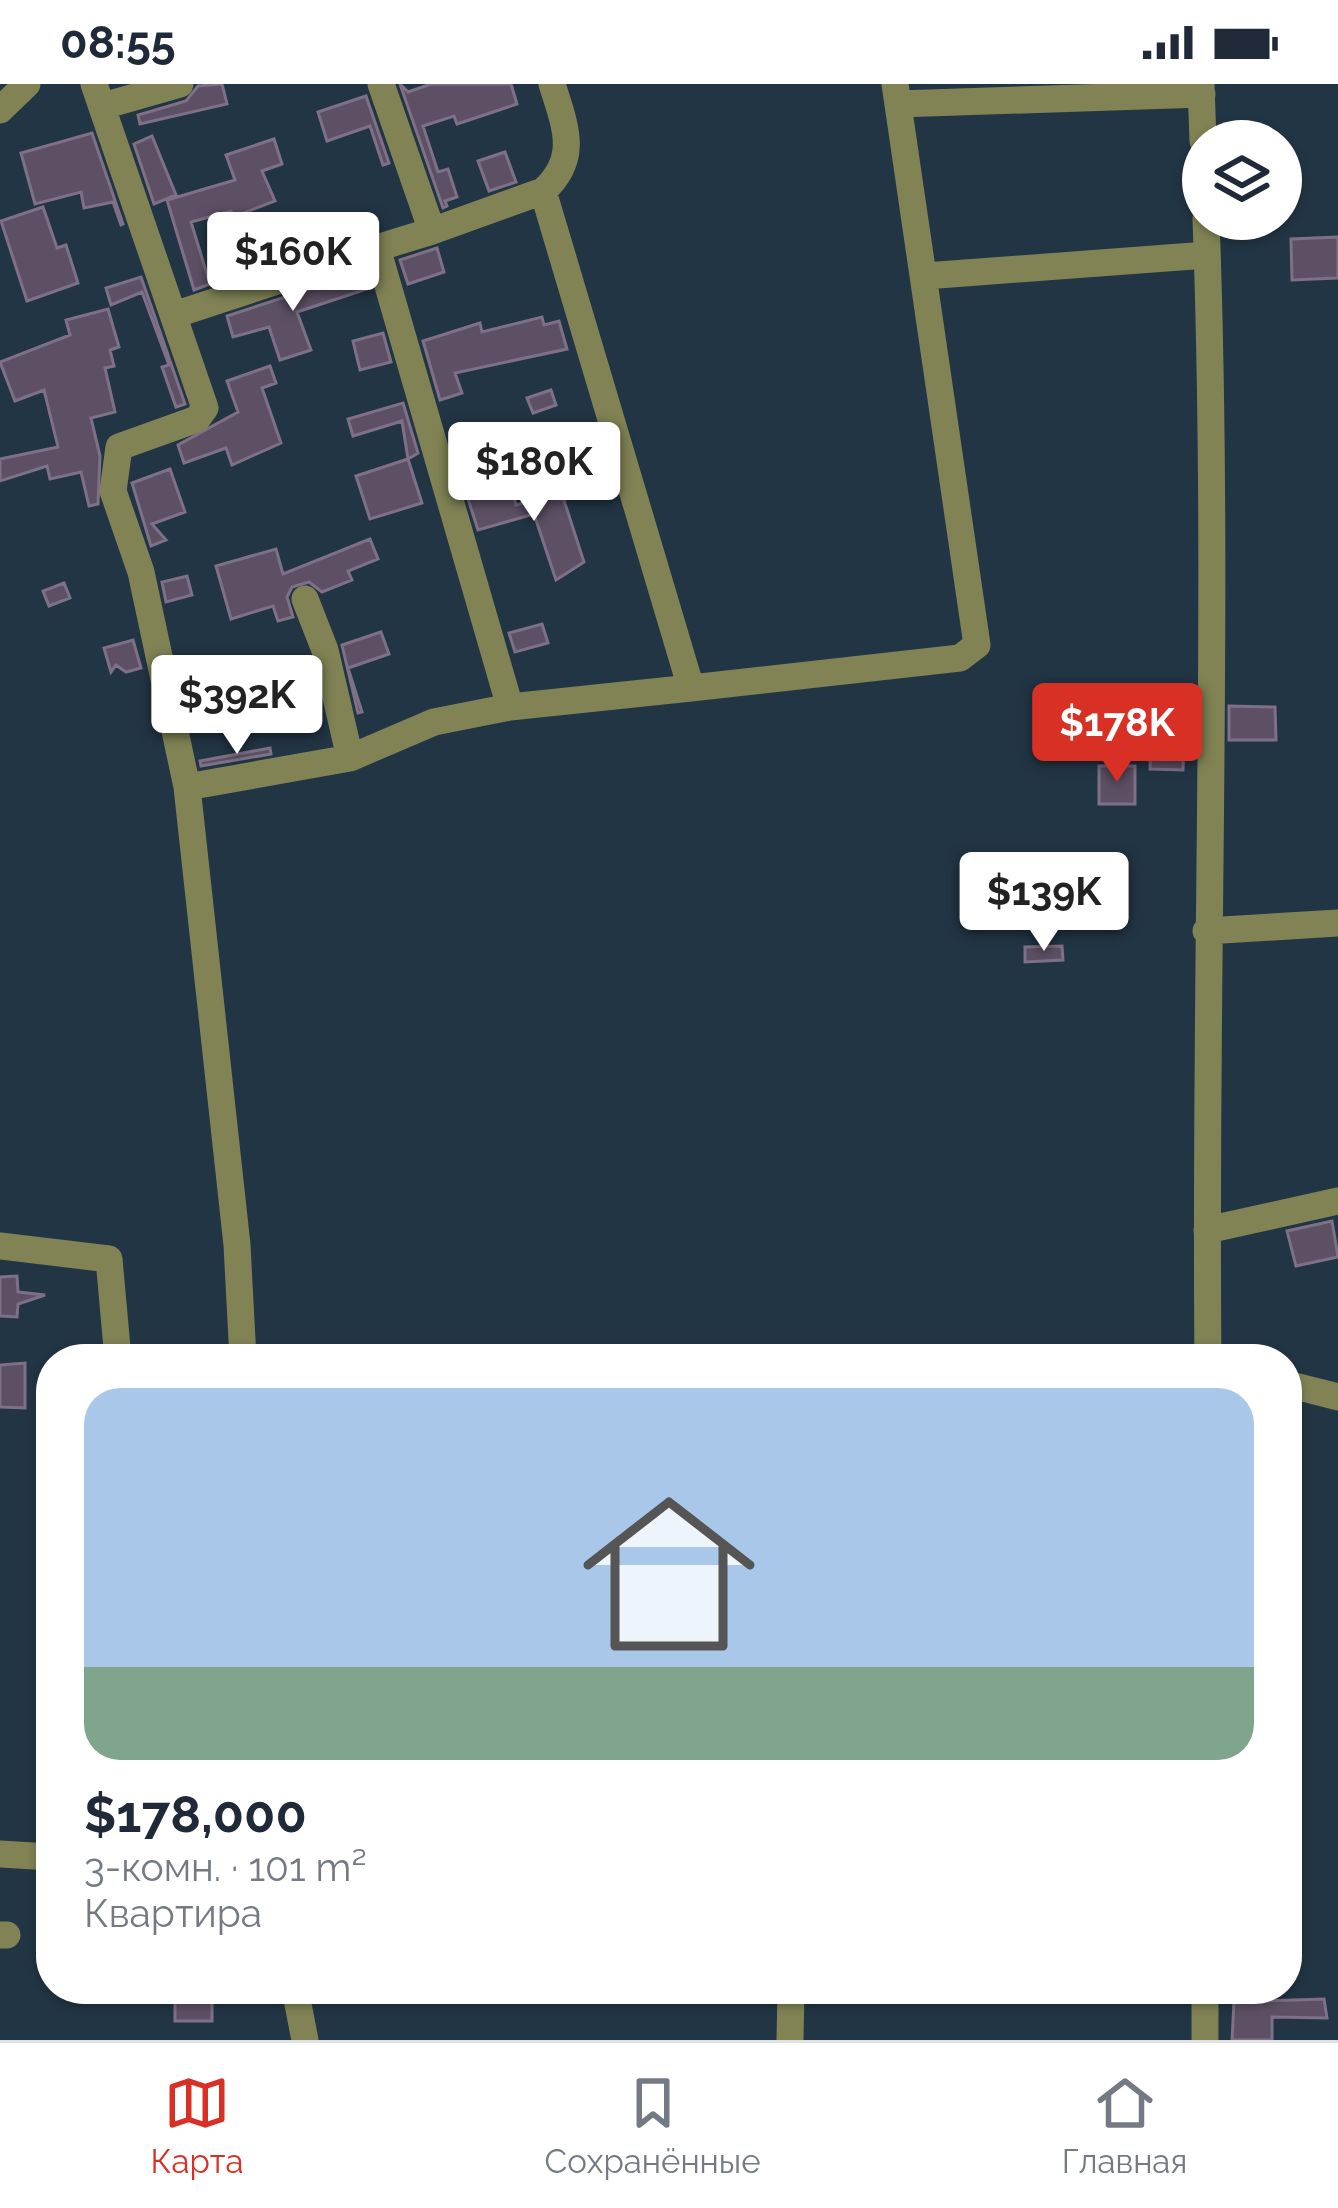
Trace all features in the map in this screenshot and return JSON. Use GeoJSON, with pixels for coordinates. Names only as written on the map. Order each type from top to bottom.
{"type":"FeatureCollection","features":[{"type":"Feature","properties":{"kind":"street"},"geometry":{"type":"LineString","coordinates":[[0,110],[27,84]]}},
{"type":"Feature","properties":{"kind":"street"},"geometry":{"type":"LineString","coordinates":[[180,84],[99,95],[177,314],[203,414],[119,447],[113,491],[141,572],[187,788],[237,1245],[241,1344]]}},
{"type":"Feature","properties":{"kind":"street"},"geometry":{"type":"LineString","coordinates":[[381,84],[431,231]]}},
{"type":"Feature","properties":{"kind":"street"},"geometry":{"type":"LineString","coordinates":[[177,314],[543,190],[560,174],[569,152],[552,84]]}},
{"type":"Feature","properties":{"kind":"street"},"geometry":{"type":"LineString","coordinates":[[187,788],[350,758],[434,722],[509,707],[851,673],[960,658],[975,651],[896,94],[1201,89],[1202,120]]}},
{"type":"Feature","properties":{"kind":"street"},"geometry":{"type":"LineString","coordinates":[[543,190],[692,688]]}},
{"type":"Feature","properties":{"kind":"street"},"geometry":{"type":"LineString","coordinates":[[1207,240],[1214,476],[1206,931],[1208,1344]]}},
{"type":"Feature","properties":{"kind":"street"},"geometry":{"type":"LineString","coordinates":[[376,248],[509,707]]}},
{"type":"Feature","properties":{"kind":"street"},"geometry":{"type":"LineString","coordinates":[[925,276],[1207,255]]}},
{"type":"Feature","properties":{"kind":"street"},"geometry":{"type":"LineString","coordinates":[[305,599],[326,650],[350,758]]}},
{"type":"Feature","properties":{"kind":"street"},"geometry":{"type":"LineString","coordinates":[[1206,931],[1338,923]]}},
{"type":"Feature","properties":{"kind":"street"},"geometry":{"type":"LineString","coordinates":[[1207,1230],[1338,1201]]}},
{"type":"Feature","properties":{"kind":"street"},"geometry":{"type":"LineString","coordinates":[[0,1246],[109,1259],[117,1344]]}},
{"type":"Feature","properties":{"kind":"street"},"geometry":{"type":"LineString","coordinates":[[1302,1388],[1338,1397]]}},
{"type":"Feature","properties":{"kind":"street"},"geometry":{"type":"LineString","coordinates":[[0,1854],[36,1856]]}},
{"type":"Feature","properties":{"kind":"street"},"geometry":{"type":"LineString","coordinates":[[298,2004],[305,2040]]}},
{"type":"Feature","properties":{"kind":"street"},"geometry":{"type":"LineString","coordinates":[[790,2040],[791,2004]]}},
{"type":"Feature","properties":{"kind":"street"},"geometry":{"type":"LineString","coordinates":[[1205,2004],[1205,2040]]}},
{"type":"Feature","properties":{"kind":"building"},"geometry":{"type":"Polygon","coordinates":[[[222,84],[227,104],[140,124],[138,115],[186,101],[198,86],[222,84]]]}},
{"type":"Feature","properties":{"kind":"building"},"geometry":{"type":"Polygon","coordinates":[[[400,84],[408,92],[431,84],[511,84],[517,104],[457,124],[454,116],[423,126],[438,172],[448,169],[457,197],[445,201],[443,208],[400,84]]]}},
{"type":"Feature","properties":{"kind":"building"},"geometry":{"type":"Polygon","coordinates":[[[366,96],[389,163],[383,165],[370,126],[327,141],[318,112],[366,96]]]}},
{"type":"Feature","properties":{"kind":"building"},"geometry":{"type":"Polygon","coordinates":[[[92,133],[121,225],[113,202],[84,208],[81,192],[35,204],[21,153],[92,133]]]}},
{"type":"Feature","properties":{"kind":"building"},"geometry":{"type":"Polygon","coordinates":[[[152,136],[176,195],[154,204],[134,144],[152,136]]]}},
{"type":"Feature","properties":{"kind":"building"},"geometry":{"type":"Polygon","coordinates":[[[274,139],[282,164],[262,171],[275,201],[233,217],[231,211],[191,222],[210,284],[194,290],[167,200],[235,180],[226,155],[274,139]]]}},
{"type":"Feature","properties":{"kind":"building"},"geometry":{"type":"Polygon","coordinates":[[[505,152],[516,182],[489,191],[478,161],[505,152]]]}},
{"type":"Feature","properties":{"kind":"building"},"geometry":{"type":"Polygon","coordinates":[[[43,207],[57,248],[66,245],[78,283],[27,301],[1,221],[43,207]]]}},
{"type":"Feature","properties":{"kind":"building"},"geometry":{"type":"Polygon","coordinates":[[[1338,237],[1338,278],[1292,280],[1291,240],[1338,237]]]}},
{"type":"Feature","properties":{"kind":"building"},"geometry":{"type":"Polygon","coordinates":[[[437,248],[444,272],[408,284],[400,260],[437,248]]]}},
{"type":"Feature","properties":{"kind":"building"},"geometry":{"type":"Polygon","coordinates":[[[365,271],[370,288],[297,312],[311,350],[280,360],[269,327],[233,337],[227,316],[365,271]]]}},
{"type":"Feature","properties":{"kind":"building"},"geometry":{"type":"Polygon","coordinates":[[[141,277],[185,404],[176,407],[162,367],[169,365],[142,292],[111,305],[106,288],[141,277]]]}},
{"type":"Feature","properties":{"kind":"building"},"geometry":{"type":"Polygon","coordinates":[[[108,309],[119,347],[110,350],[114,366],[105,368],[115,412],[91,418],[100,456],[98,504],[89,506],[81,472],[50,479],[47,466],[0,481],[0,459],[58,447],[44,390],[15,401],[0,362],[70,335],[66,320],[108,309]]]}},
{"type":"Feature","properties":{"kind":"building"},"geometry":{"type":"Polygon","coordinates":[[[542,317],[544,325],[559,321],[567,349],[455,373],[462,393],[440,400],[423,341],[480,323],[482,332],[542,317]]]}},
{"type":"Feature","properties":{"kind":"building"},"geometry":{"type":"Polygon","coordinates":[[[383,333],[391,362],[360,370],[353,341],[383,333]]]}},
{"type":"Feature","properties":{"kind":"building"},"geometry":{"type":"Polygon","coordinates":[[[270,366],[276,383],[262,388],[281,443],[232,465],[226,448],[184,463],[178,445],[238,412],[227,381],[270,366]]]}},
{"type":"Feature","properties":{"kind":"building"},"geometry":{"type":"Polygon","coordinates":[[[551,390],[556,405],[533,413],[527,398],[551,390]]]}},
{"type":"Feature","properties":{"kind":"building"},"geometry":{"type":"Polygon","coordinates":[[[403,403],[418,453],[408,459],[402,421],[353,436],[348,419],[403,403]]]}},
{"type":"Feature","properties":{"kind":"building"},"geometry":{"type":"Polygon","coordinates":[[[408,459],[422,503],[370,519],[356,476],[408,459]]]}},
{"type":"Feature","properties":{"kind":"building"},"geometry":{"type":"Polygon","coordinates":[[[170,469],[185,512],[152,524],[166,540],[151,546],[132,483],[170,469]]]}},
{"type":"Feature","properties":{"kind":"building"},"geometry":{"type":"Polygon","coordinates":[[[511,487],[516,505],[561,491],[584,562],[556,580],[534,514],[478,530],[468,499],[511,487]]]}},
{"type":"Feature","properties":{"kind":"building"},"geometry":{"type":"Polygon","coordinates":[[[370,539],[378,559],[348,571],[352,580],[322,592],[309,582],[292,587],[287,597],[293,617],[278,621],[273,606],[231,619],[216,566],[276,549],[283,574],[370,539]]]}},
{"type":"Feature","properties":{"kind":"building"},"geometry":{"type":"Polygon","coordinates":[[[187,576],[192,595],[166,602],[162,582],[187,576]]]}},
{"type":"Feature","properties":{"kind":"building"},"geometry":{"type":"Polygon","coordinates":[[[64,583],[70,598],[49,606],[43,591],[64,583]]]}},
{"type":"Feature","properties":{"kind":"building"},"geometry":{"type":"Polygon","coordinates":[[[542,624],[548,643],[515,652],[509,633],[542,624]]]}},
{"type":"Feature","properties":{"kind":"building"},"geometry":{"type":"Polygon","coordinates":[[[381,632],[389,654],[348,668],[362,712],[358,713],[342,645],[381,632]]]}},
{"type":"Feature","properties":{"kind":"building"},"geometry":{"type":"Polygon","coordinates":[[[133,640],[141,668],[126,672],[116,665],[111,672],[104,648],[133,640]]]}},
{"type":"Feature","properties":{"kind":"building"},"geometry":{"type":"Polygon","coordinates":[[[239,693],[243,710],[191,720],[187,703],[239,693]]]}},
{"type":"Feature","properties":{"kind":"building"},"geometry":{"type":"Polygon","coordinates":[[[1229,706],[1275,707],[1276,740],[1229,740],[1229,706]]]}},
{"type":"Feature","properties":{"kind":"building"},"geometry":{"type":"Polygon","coordinates":[[[1151,739],[1184,740],[1183,770],[1150,769],[1151,739]]]}},
{"type":"Feature","properties":{"kind":"building"},"geometry":{"type":"Polygon","coordinates":[[[270,748],[271,754],[201,766],[200,761],[270,748]]]}},
{"type":"Feature","properties":{"kind":"building"},"geometry":{"type":"Polygon","coordinates":[[[1099,766],[1135,766],[1135,804],[1099,804],[1099,766]]]}},
{"type":"Feature","properties":{"kind":"building"},"geometry":{"type":"Polygon","coordinates":[[[1062,946],[1063,960],[1025,962],[1025,947],[1062,946]]]}},
{"type":"Feature","properties":{"kind":"building"},"geometry":{"type":"Polygon","coordinates":[[[1332,1221],[1338,1257],[1296,1266],[1287,1231],[1332,1221]]]}},
{"type":"Feature","properties":{"kind":"building"},"geometry":{"type":"Polygon","coordinates":[[[17,1276],[18,1292],[45,1295],[18,1304],[17,1317],[0,1316],[0,1277],[17,1276]]]}},
{"type":"Feature","properties":{"kind":"building"},"geometry":{"type":"Polygon","coordinates":[[[25,1363],[25,1408],[0,1407],[0,1365],[25,1363]]]}},
{"type":"Feature","properties":{"kind":"building"},"geometry":{"type":"Polygon","coordinates":[[[1324,1999],[1327,2018],[1272,2017],[1272,2040],[1232,2040],[1234,2004],[1302,2004],[1302,2000],[1324,1999]]]}},
{"type":"Feature","properties":{"kind":"building"},"geometry":{"type":"Polygon","coordinates":[[[175,2004],[212,2004],[212,2021],[175,2021],[175,2004]]]}}]}
